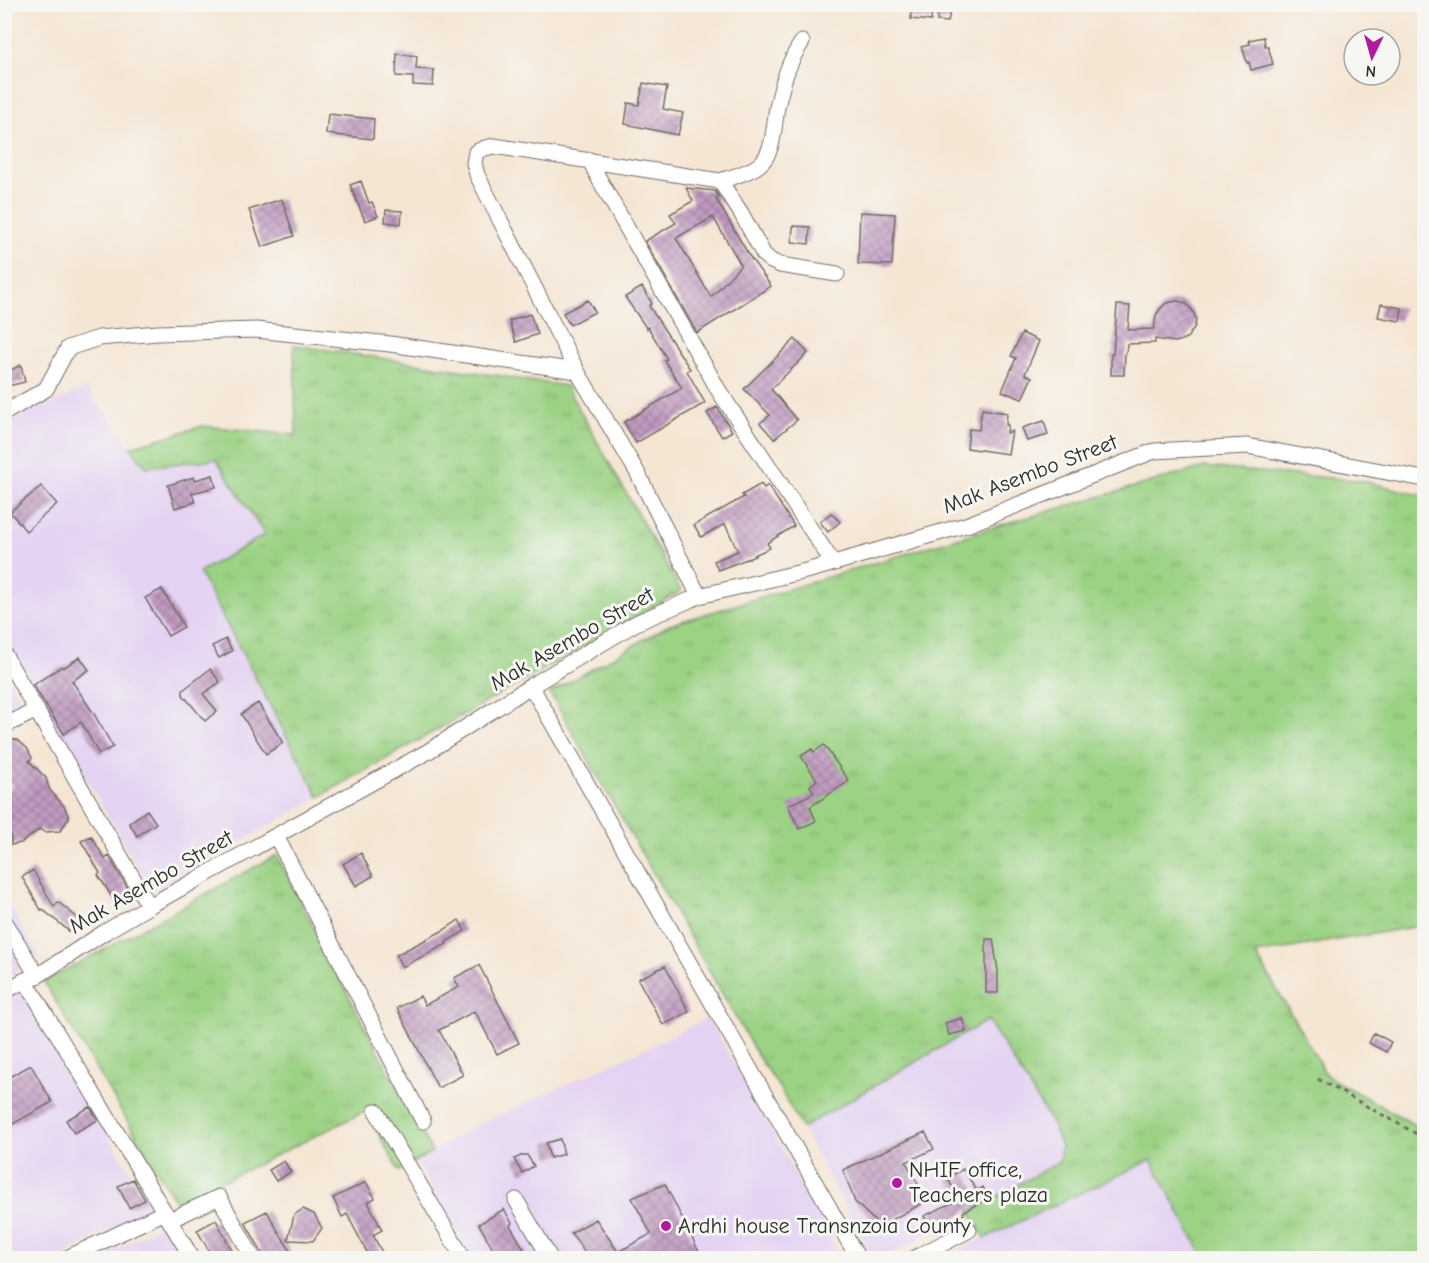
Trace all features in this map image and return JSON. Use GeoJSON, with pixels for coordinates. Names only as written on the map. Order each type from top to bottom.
{"type":"FeatureCollection","features":[{"type":"Feature","properties":{"kind":"street"},"geometry":{"type":"LineString","coordinates":[[699,596],[637,472],[577,371],[477,176],[474,163],[476,152],[494,146],[720,181],[760,164],[770,149],[788,68],[794,53],[802,42]]}},
{"type":"Feature","properties":{"kind":"street"},"geometry":{"type":"LineString","coordinates":[[590,160],[719,392],[833,563]]}},
{"type":"Feature","properties":{"kind":"street"},"geometry":{"type":"LineString","coordinates":[[720,181],[764,255],[771,261],[780,265],[837,274]]}},
{"type":"Feature","properties":{"kind":"street"},"geometry":{"type":"LineString","coordinates":[[4,413],[46,389],[68,348],[99,338],[158,333],[256,330],[390,344],[577,371]]}},
{"type":"Feature","properties":{"kind":"street","name":"Mak Asembo Street"},"geometry":{"type":"LineString","coordinates":[[4,992],[149,906],[427,752],[531,686],[636,624],[699,596],[833,563],[969,524],[1154,451],[1247,446],[1425,479]]}},
{"type":"Feature","properties":{"kind":"street"},"geometry":{"type":"LineString","coordinates":[[4,654],[149,906]]}},
{"type":"Feature","properties":{"kind":"street"},"geometry":{"type":"LineString","coordinates":[[531,686],[858,1258]]}},
{"type":"Feature","properties":{"kind":"street"},"geometry":{"type":"LineString","coordinates":[[4,726],[37,710]]}},
{"type":"Feature","properties":{"kind":"street"},"geometry":{"type":"LineString","coordinates":[[276,836],[423,1121]]}},
{"type":"Feature","properties":{"kind":"street"},"geometry":{"type":"LineString","coordinates":[[4,920],[31,978],[192,1258]]}},
{"type":"Feature","properties":{"kind":"street"},"geometry":{"type":"LineString","coordinates":[[376,1111],[463,1258]]}},
{"type":"Feature","properties":{"kind":"street"},"geometry":{"type":"LineString","coordinates":[[67,1258],[219,1197],[253,1258]]}},
{"type":"Feature","properties":{"kind":"street"},"geometry":{"type":"LineString","coordinates":[[516,1200],[550,1258]]}},
{"type":"Feature","properties":{"kind":"street"},"geometry":{"type":"LineString","coordinates":[[915,1258],[969,1230]]}},
{"type":"Feature","properties":{"kind":"path"},"geometry":{"type":"LineString","coordinates":[[1318,1079],[1425,1138]]}},
{"type":"Feature","properties":{"kind":"shaded area"},"geometry":{"type":"Polygon","coordinates":[[[87,388],[146,467],[216,459],[265,535],[199,573],[319,797],[152,892],[5,638],[4,426],[25,414],[87,388]]]}},
{"type":"Feature","properties":{"kind":"shaded area"},"geometry":{"type":"Polygon","coordinates":[[[4,670],[25,709],[4,719],[4,670]]]}},
{"type":"Feature","properties":{"kind":"shaded area"},"geometry":{"type":"Polygon","coordinates":[[[4,896],[40,958],[5,978],[4,978],[4,896]]]}},
{"type":"Feature","properties":{"kind":"shaded area"},"geometry":{"type":"Polygon","coordinates":[[[23,989],[151,1208],[56,1258],[5,1258],[4,1000],[23,989]]]}},
{"type":"Feature","properties":{"kind":"shaded area"},"geometry":{"type":"Polygon","coordinates":[[[708,1017],[842,1258],[472,1258],[416,1161],[477,1125],[664,1040],[708,1017]]]}},
{"type":"Feature","properties":{"kind":"shaded area"},"geometry":{"type":"Polygon","coordinates":[[[988,1020],[1050,1120],[1061,1146],[1059,1161],[884,1258],[873,1258],[802,1128],[988,1020]]]}},
{"type":"Feature","properties":{"kind":"shaded area"},"geometry":{"type":"Polygon","coordinates":[[[1152,1160],[1204,1258],[941,1258],[1152,1160]]]}},
{"type":"Feature","properties":{"kind":"shaded area"},"geometry":{"type":"Polygon","coordinates":[[[161,1225],[181,1258],[100,1258],[161,1225]]]}},
{"type":"Feature","properties":{"kind":"green space"},"geometry":{"type":"Polygon","coordinates":[[[294,345],[566,386],[681,591],[319,797],[199,572],[265,535],[216,459],[146,467],[131,447],[203,426],[296,435],[294,345]]]}},
{"type":"Feature","properties":{"kind":"green space"},"geometry":{"type":"Polygon","coordinates":[[[1204,467],[1364,481],[1424,496],[1424,925],[1256,954],[1327,1076],[1424,1130],[1424,1258],[1204,1258],[1151,1160],[985,1238],[970,1211],[1059,1162],[1061,1146],[1050,1120],[988,1020],[802,1128],[779,1087],[759,1058],[550,693],[669,625],[1004,524],[1204,467]]]}},
{"type":"Feature","properties":{"kind":"green space"},"geometry":{"type":"Polygon","coordinates":[[[277,855],[432,1152],[399,1171],[366,1111],[177,1204],[44,982],[277,855]]]}},
{"type":"Feature","properties":{"kind":"building"},"geometry":{"type":"Polygon","coordinates":[[[912,8],[932,10],[931,21],[911,19],[912,8]]]}},
{"type":"Feature","properties":{"kind":"building"},"geometry":{"type":"Polygon","coordinates":[[[938,9],[950,11],[948,22],[937,21],[938,9]]]}},
{"type":"Feature","properties":{"kind":"building"},"geometry":{"type":"Polygon","coordinates":[[[1264,37],[1265,46],[1268,46],[1273,64],[1251,70],[1242,46],[1250,44],[1249,40],[1264,37]]]}},
{"type":"Feature","properties":{"kind":"building"},"geometry":{"type":"Polygon","coordinates":[[[397,54],[417,56],[416,69],[434,70],[433,86],[413,85],[413,77],[396,76],[397,54]]]}},
{"type":"Feature","properties":{"kind":"building"},"geometry":{"type":"Polygon","coordinates":[[[643,83],[667,87],[663,109],[683,113],[678,135],[625,124],[628,103],[639,105],[643,83]]]}},
{"type":"Feature","properties":{"kind":"building"},"geometry":{"type":"Polygon","coordinates":[[[328,114],[374,119],[373,139],[326,134],[328,114]]]}},
{"type":"Feature","properties":{"kind":"building"},"geometry":{"type":"Polygon","coordinates":[[[361,181],[369,203],[372,202],[378,216],[365,221],[350,185],[361,181]]]}},
{"type":"Feature","properties":{"kind":"building"},"geometry":{"type":"Polygon","coordinates":[[[686,188],[715,191],[719,197],[716,199],[750,257],[771,286],[697,333],[645,241],[676,223],[670,214],[693,201],[686,188]],[[713,217],[676,238],[711,297],[741,265],[713,217]]]}},
{"type":"Feature","properties":{"kind":"building"},"geometry":{"type":"Polygon","coordinates":[[[282,199],[294,236],[262,247],[249,210],[282,199]]]}},
{"type":"Feature","properties":{"kind":"building"},"geometry":{"type":"Polygon","coordinates":[[[386,210],[402,211],[401,224],[385,222],[386,210]]]}},
{"type":"Feature","properties":{"kind":"building"},"geometry":{"type":"Polygon","coordinates":[[[860,212],[895,214],[892,265],[858,264],[860,212]]]}},
{"type":"Feature","properties":{"kind":"building"},"geometry":{"type":"Polygon","coordinates":[[[793,226],[810,227],[809,244],[792,242],[793,226]]]}},
{"type":"Feature","properties":{"kind":"building"},"geometry":{"type":"Polygon","coordinates":[[[642,287],[652,303],[649,306],[690,369],[687,371],[705,403],[636,443],[624,422],[682,388],[664,360],[667,359],[648,327],[647,329],[625,297],[642,287]]]}},
{"type":"Feature","properties":{"kind":"building"},"geometry":{"type":"Polygon","coordinates":[[[588,300],[595,312],[570,325],[563,313],[588,300]]]}},
{"type":"Feature","properties":{"kind":"building"},"geometry":{"type":"Polygon","coordinates":[[[1178,301],[1190,307],[1196,319],[1195,326],[1188,337],[1176,342],[1155,339],[1155,343],[1127,344],[1124,375],[1111,375],[1117,305],[1130,306],[1128,330],[1154,329],[1156,315],[1160,309],[1165,304],[1178,301]]]}},
{"type":"Feature","properties":{"kind":"building"},"geometry":{"type":"Polygon","coordinates":[[[1381,304],[1402,308],[1400,321],[1378,317],[1381,304]]]}},
{"type":"Feature","properties":{"kind":"building"},"geometry":{"type":"Polygon","coordinates":[[[530,314],[538,334],[516,342],[509,321],[530,314]]]}},
{"type":"Feature","properties":{"kind":"building"},"geometry":{"type":"Polygon","coordinates":[[[1022,333],[1039,341],[1025,374],[1032,377],[1022,399],[1002,391],[1016,358],[1011,356],[1022,333]]]}},
{"type":"Feature","properties":{"kind":"building"},"geometry":{"type":"Polygon","coordinates":[[[795,339],[808,353],[771,389],[797,420],[774,439],[760,423],[770,415],[744,389],[795,339]]]}},
{"type":"Feature","properties":{"kind":"building"},"geometry":{"type":"Polygon","coordinates":[[[21,365],[25,382],[4,387],[4,373],[21,365]]]}},
{"type":"Feature","properties":{"kind":"building"},"geometry":{"type":"Polygon","coordinates":[[[717,407],[732,431],[722,437],[707,413],[717,407]]]}},
{"type":"Feature","properties":{"kind":"building"},"geometry":{"type":"Polygon","coordinates":[[[982,409],[1007,413],[1007,433],[1012,431],[1008,454],[967,448],[969,429],[979,430],[982,409]]]}},
{"type":"Feature","properties":{"kind":"building"},"geometry":{"type":"Polygon","coordinates":[[[1044,421],[1048,435],[1027,441],[1022,428],[1044,421]]]}},
{"type":"Feature","properties":{"kind":"building"},"geometry":{"type":"Polygon","coordinates":[[[213,475],[216,487],[192,493],[195,502],[175,508],[168,485],[194,477],[195,480],[213,475]]]}},
{"type":"Feature","properties":{"kind":"building"},"geometry":{"type":"Polygon","coordinates":[[[761,484],[764,488],[768,485],[794,526],[767,543],[770,548],[718,570],[714,561],[738,551],[725,524],[701,537],[694,525],[744,497],[742,495],[761,484]]]}},
{"type":"Feature","properties":{"kind":"building"},"geometry":{"type":"Polygon","coordinates":[[[41,486],[57,504],[26,531],[10,512],[41,486]]]}},
{"type":"Feature","properties":{"kind":"building"},"geometry":{"type":"Polygon","coordinates":[[[831,513],[840,522],[828,532],[820,522],[831,513]]]}},
{"type":"Feature","properties":{"kind":"building"},"geometry":{"type":"Polygon","coordinates":[[[162,589],[184,627],[168,636],[145,598],[162,589]]]}},
{"type":"Feature","properties":{"kind":"building"},"geometry":{"type":"Polygon","coordinates":[[[226,639],[232,651],[219,658],[212,646],[226,639]]]}},
{"type":"Feature","properties":{"kind":"building"},"geometry":{"type":"Polygon","coordinates":[[[80,657],[89,670],[72,681],[113,747],[99,754],[81,722],[64,734],[33,685],[80,657]]]}},
{"type":"Feature","properties":{"kind":"building"},"geometry":{"type":"Polygon","coordinates":[[[210,669],[220,682],[203,694],[217,711],[205,721],[183,695],[183,690],[210,669]]]}},
{"type":"Feature","properties":{"kind":"building"},"geometry":{"type":"Polygon","coordinates":[[[258,703],[283,743],[266,754],[241,714],[258,703]]]}},
{"type":"Feature","properties":{"kind":"building"},"geometry":{"type":"Polygon","coordinates":[[[4,738],[17,740],[27,748],[32,758],[29,761],[46,778],[49,789],[64,806],[69,818],[60,831],[45,832],[40,829],[21,843],[11,845],[11,835],[4,832],[4,795],[12,786],[4,776],[4,738]]]}},
{"type":"Feature","properties":{"kind":"building"},"geometry":{"type":"Polygon","coordinates":[[[824,745],[849,781],[810,807],[816,821],[799,829],[788,805],[814,793],[810,786],[817,780],[801,756],[812,749],[814,752],[824,745]]]}},
{"type":"Feature","properties":{"kind":"building"},"geometry":{"type":"Polygon","coordinates":[[[147,810],[156,823],[137,836],[129,823],[147,810]]]}},
{"type":"Feature","properties":{"kind":"building"},"geometry":{"type":"Polygon","coordinates":[[[91,836],[105,859],[109,856],[132,896],[117,905],[98,875],[100,873],[81,841],[91,836]]]}},
{"type":"Feature","properties":{"kind":"building"},"geometry":{"type":"Polygon","coordinates":[[[361,853],[373,876],[356,886],[343,864],[361,853]]]}},
{"type":"Feature","properties":{"kind":"building"},"geometry":{"type":"Polygon","coordinates":[[[33,870],[54,907],[58,902],[84,923],[69,931],[41,910],[22,877],[33,870]]]}},
{"type":"Feature","properties":{"kind":"building"},"geometry":{"type":"Polygon","coordinates":[[[459,920],[465,931],[446,942],[447,944],[402,967],[396,955],[459,920]]]}},
{"type":"Feature","properties":{"kind":"building"},"geometry":{"type":"Polygon","coordinates":[[[986,939],[993,939],[998,971],[998,993],[986,993],[986,939]]]}},
{"type":"Feature","properties":{"kind":"building"},"geometry":{"type":"Polygon","coordinates":[[[479,965],[519,1043],[497,1054],[475,1011],[439,1030],[463,1075],[438,1088],[397,1008],[420,996],[425,1005],[459,987],[454,978],[479,965]]]}},
{"type":"Feature","properties":{"kind":"building"},"geometry":{"type":"Polygon","coordinates":[[[665,966],[689,1012],[663,1025],[638,979],[665,966]]]}},
{"type":"Feature","properties":{"kind":"building"},"geometry":{"type":"Polygon","coordinates":[[[962,1018],[966,1031],[949,1035],[945,1023],[962,1018]]]}},
{"type":"Feature","properties":{"kind":"building"},"geometry":{"type":"Polygon","coordinates":[[[1374,1033],[1391,1042],[1386,1052],[1369,1043],[1374,1033]]]}},
{"type":"Feature","properties":{"kind":"building"},"geometry":{"type":"Polygon","coordinates":[[[31,1065],[52,1102],[4,1129],[4,1080],[31,1065]]]}},
{"type":"Feature","properties":{"kind":"building"},"geometry":{"type":"Polygon","coordinates":[[[90,1107],[98,1120],[74,1133],[66,1120],[90,1107]]]}},
{"type":"Feature","properties":{"kind":"building"},"geometry":{"type":"Polygon","coordinates":[[[925,1132],[934,1149],[906,1162],[927,1201],[880,1226],[855,1202],[843,1170],[925,1132]]]}},
{"type":"Feature","properties":{"kind":"building"},"geometry":{"type":"Polygon","coordinates":[[[560,1139],[564,1154],[550,1158],[546,1143],[560,1139]]]}},
{"type":"Feature","properties":{"kind":"building"},"geometry":{"type":"Polygon","coordinates":[[[527,1155],[534,1166],[522,1173],[514,1159],[527,1155]]]}},
{"type":"Feature","properties":{"kind":"building"},"geometry":{"type":"Polygon","coordinates":[[[284,1161],[291,1172],[276,1181],[269,1170],[284,1161]]]}},
{"type":"Feature","properties":{"kind":"building"},"geometry":{"type":"Polygon","coordinates":[[[963,1169],[977,1191],[983,1187],[989,1197],[963,1212],[964,1214],[930,1230],[924,1216],[960,1199],[947,1178],[963,1169]]]}},
{"type":"Feature","properties":{"kind":"building"},"geometry":{"type":"Polygon","coordinates":[[[133,1179],[145,1200],[129,1208],[118,1186],[133,1179]]]}},
{"type":"Feature","properties":{"kind":"building"},"geometry":{"type":"Polygon","coordinates":[[[366,1182],[375,1198],[368,1202],[382,1230],[373,1235],[385,1258],[370,1258],[347,1214],[342,1217],[333,1198],[366,1182]]]}},
{"type":"Feature","properties":{"kind":"building","name":"Ardhi house Transnzoia County"},"geometry":{"type":"Polygon","coordinates":[[[665,1184],[702,1258],[589,1258],[571,1233],[596,1219],[618,1252],[651,1234],[632,1198],[665,1184]]]}},
{"type":"Feature","properties":{"kind":"building"},"geometry":{"type":"Polygon","coordinates":[[[303,1209],[314,1214],[322,1228],[313,1241],[288,1240],[294,1215],[303,1209]]]}},
{"type":"Feature","properties":{"kind":"building"},"geometry":{"type":"Polygon","coordinates":[[[504,1209],[512,1223],[510,1225],[529,1258],[498,1258],[479,1224],[504,1209]]]}},
{"type":"Feature","properties":{"kind":"building"},"geometry":{"type":"Polygon","coordinates":[[[267,1211],[295,1258],[265,1258],[245,1222],[267,1211]]]}},
{"type":"Feature","properties":{"kind":"building"},"geometry":{"type":"Polygon","coordinates":[[[216,1220],[236,1258],[213,1258],[197,1230],[216,1220]]]}},
{"type":"Feature","properties":{"kind":"place","name":"NHIF office, Teachers plaza"},"geometry":{"type":"Point","coordinates":[897,1183]}},
{"type":"Feature","properties":{"kind":"place","name":"Ardhi house Transnzoia County"},"geometry":{"type":"Point","coordinates":[666,1226]}}]}
